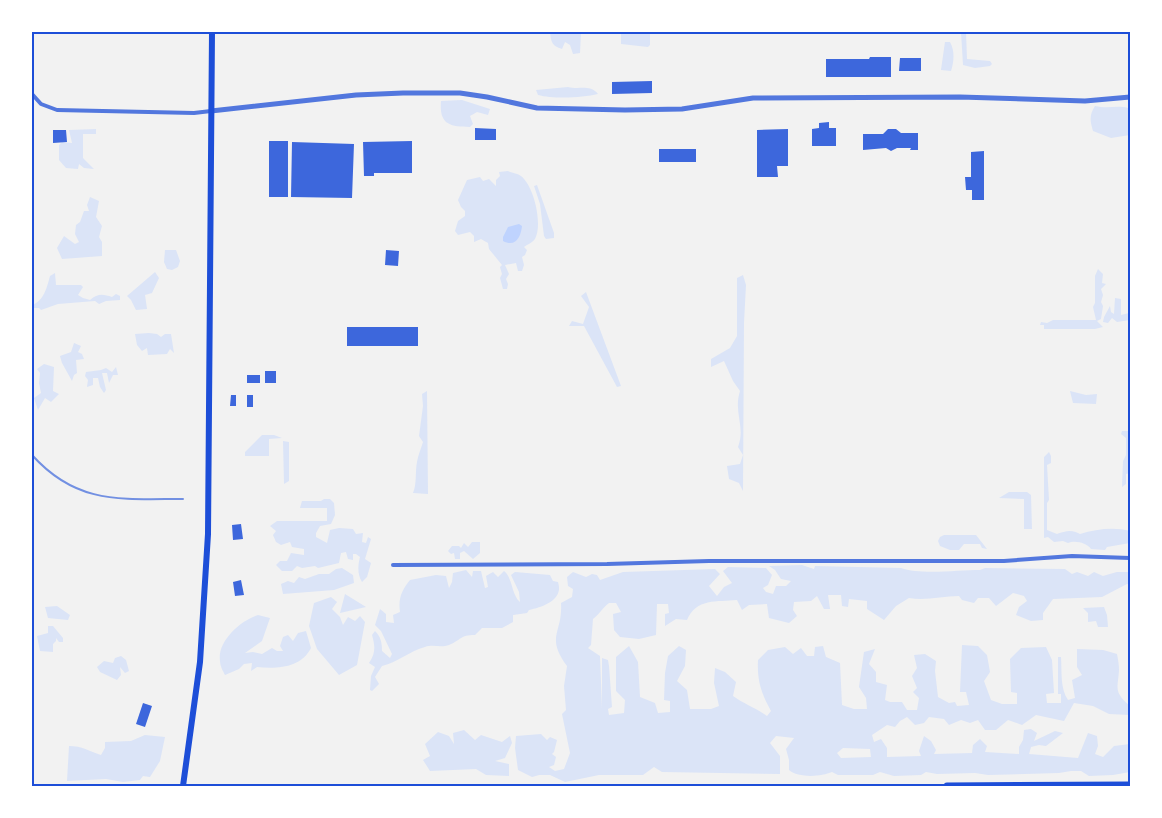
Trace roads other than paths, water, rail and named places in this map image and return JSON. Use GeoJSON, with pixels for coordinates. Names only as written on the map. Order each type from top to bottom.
{"type":"FeatureCollection","features":[{"type":"Feature","properties":{"kind":"main road"},"geometry":{"type":"LineString","coordinates":[[183,786],[200,662],[208,534],[212,32]]}},
{"type":"Feature","properties":{"kind":"main road"},"geometry":{"type":"LineString","coordinates":[[947,786],[1131,785]]}},
{"type":"Feature","properties":{"kind":"street"},"geometry":{"type":"LineString","coordinates":[[32,94],[41,104],[57,110],[194,113],[356,95],[403,93],[460,93],[537,108],[625,110],[682,109],[753,98],[960,97],[1085,101],[1131,97]]}},
{"type":"Feature","properties":{"kind":"street"},"geometry":{"type":"LineString","coordinates":[[393,565],[709,561],[1004,561],[1072,556],[1131,558]]}},
{"type":"Feature","properties":{"kind":"water"},"geometry":{"type":"Polygon","coordinates":[[[519,224],[522,226],[517,240],[511,243],[503,241],[508,227],[519,224]]]}},
{"type":"Feature","properties":{"kind":"railway"},"geometry":{"type":"LineString","coordinates":[[32,455],[49,471],[83,491],[120,498],[183,499]]}}]}
